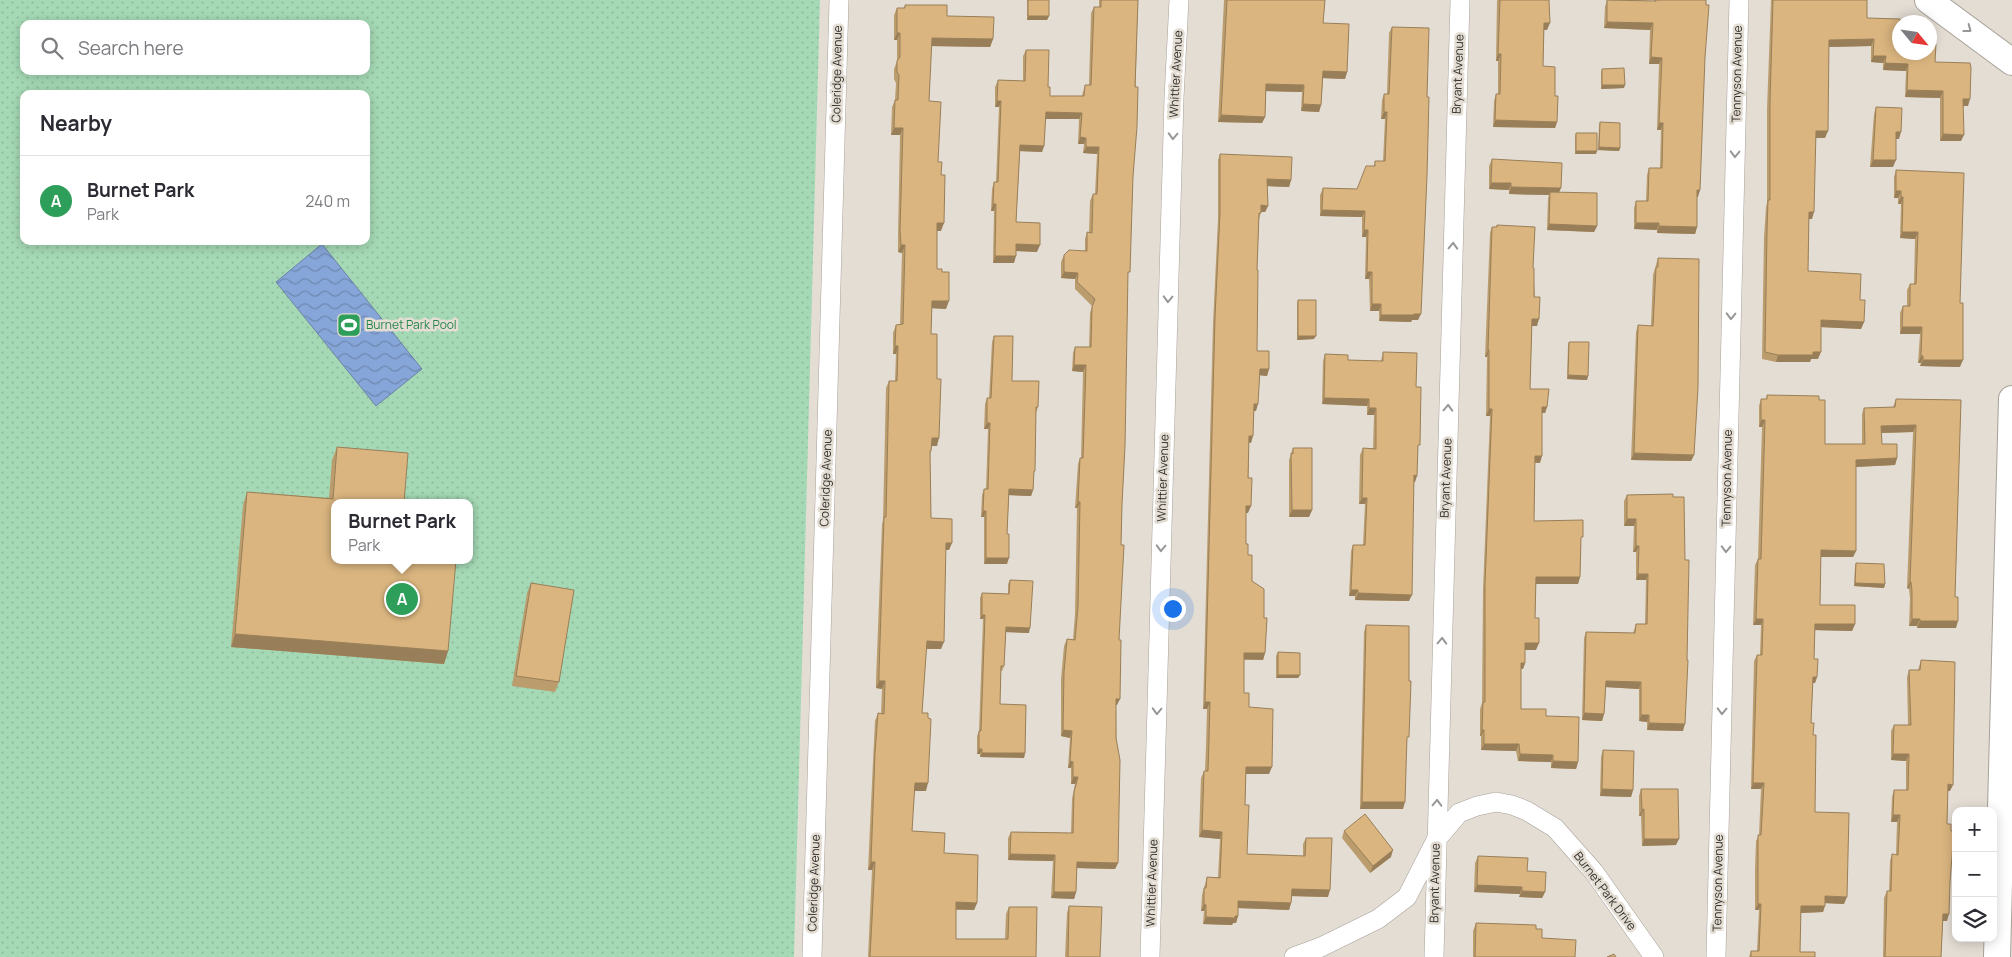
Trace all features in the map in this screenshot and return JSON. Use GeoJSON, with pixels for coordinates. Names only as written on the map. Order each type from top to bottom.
{"type":"FeatureCollection","features":[{"type":"Feature","properties":{"kind":"street","name":"Coleridge Avenue"},"geometry":{"type":"LineString","coordinates":[[812,957],[839,0]]}},
{"type":"Feature","properties":{"kind":"street","name":"Whittier Avenue"},"geometry":{"type":"LineString","coordinates":[[1150,957],[1174,108],[1179,0]]}},
{"type":"Feature","properties":{"kind":"street","name":"Bryant Avenue"},"geometry":{"type":"LineString","coordinates":[[1434,957],[1460,0]]}},
{"type":"Feature","properties":{"kind":"street","name":"Tennyson Avenue"},"geometry":{"type":"LineString","coordinates":[[1716,957],[1739,0]]}},
{"type":"Feature","properties":{"kind":"street"},"geometry":{"type":"LineString","coordinates":[[1928,0],[2012,62]]}},
{"type":"Feature","properties":{"kind":"street"},"geometry":{"type":"LineString","coordinates":[[1997,957],[2010,586],[2012,399]]}},
{"type":"Feature","properties":{"kind":"street","name":"Burnet Park Drive"},"geometry":{"type":"LineString","coordinates":[[1294,957],[1321,947],[1378,919],[1407,897],[1436,840],[1459,813],[1477,806],[1496,802],[1512,804],[1527,810],[1555,828],[1594,872],[1654,957]]}},
{"type":"Feature","properties":{"kind":"green space"},"geometry":{"type":"Polygon","coordinates":[[[0,0],[820,0],[794,957],[0,957],[0,0]]]}},
{"type":"Feature","properties":{"kind":"water","name":"Burnet Park Pool"},"geometry":{"type":"Polygon","coordinates":[[[323,245],[422,369],[376,406],[276,282],[323,245]]]}},
{"type":"Feature","properties":{"kind":"building"},"geometry":{"type":"Polygon","coordinates":[[[1028,0],[1049,0],[1049,16],[1028,16],[1028,0]]]}},
{"type":"Feature","properties":{"kind":"building"},"geometry":{"type":"Polygon","coordinates":[[[1101,0],[1138,0],[1135,87],[1138,87],[1137,127],[1133,176],[1130,272],[1128,272],[1122,504],[1121,545],[1124,545],[1119,640],[1121,640],[1120,699],[1116,699],[1116,738],[1120,760],[1118,863],[1077,862],[1076,892],[1054,892],[1055,855],[1010,854],[1011,832],[1073,833],[1074,792],[1078,777],[1073,777],[1073,762],[1070,761],[1072,731],[1063,730],[1064,672],[1067,639],[1075,640],[1078,607],[1080,502],[1078,502],[1080,458],[1083,458],[1086,365],[1074,365],[1075,347],[1091,347],[1092,307],[1095,299],[1077,282],[1078,273],[1064,272],[1064,255],[1069,250],[1087,251],[1087,232],[1092,233],[1093,194],[1097,194],[1099,147],[1086,147],[1086,138],[1080,137],[1082,113],[1046,112],[1044,146],[1020,145],[1016,222],[1040,223],[1040,245],[1016,244],[1016,256],[995,256],[996,204],[993,204],[994,182],[998,182],[1001,101],[997,101],[998,80],[1025,81],[1026,50],[1049,50],[1048,87],[1050,87],[1050,96],[1084,96],[1085,85],[1091,85],[1094,7],[1101,7],[1101,0]]]}},
{"type":"Feature","properties":{"kind":"building"},"geometry":{"type":"Polygon","coordinates":[[[1227,0],[1325,0],[1323,23],[1349,24],[1347,72],[1323,71],[1321,105],[1303,104],[1304,85],[1266,84],[1265,117],[1221,115],[1227,0]]]}},
{"type":"Feature","properties":{"kind":"building"},"geometry":{"type":"Polygon","coordinates":[[[1500,0],[1549,0],[1550,23],[1544,23],[1543,66],[1555,67],[1555,96],[1558,96],[1557,122],[1495,120],[1496,94],[1500,94],[1501,54],[1498,54],[1500,0]]]}},
{"type":"Feature","properties":{"kind":"building"},"geometry":{"type":"Polygon","coordinates":[[[1607,0],[1706,0],[1706,5],[1709,5],[1700,190],[1697,190],[1697,227],[1659,226],[1659,223],[1636,223],[1636,201],[1648,201],[1649,168],[1662,168],[1663,123],[1659,123],[1662,58],[1651,57],[1653,23],[1607,22],[1607,0]]]}},
{"type":"Feature","properties":{"kind":"building"},"geometry":{"type":"Polygon","coordinates":[[[1773,0],[1867,0],[1867,18],[1892,19],[1892,60],[1935,60],[1935,62],[1970,63],[1971,68],[1970,99],[1963,99],[1964,135],[1943,134],[1943,91],[1907,90],[1908,64],[1885,63],[1886,56],[1873,56],[1874,39],[1829,40],[1828,131],[1816,131],[1814,212],[1809,212],[1808,271],[1861,274],[1860,300],[1865,300],[1864,322],[1821,320],[1821,352],[1813,352],[1813,355],[1778,355],[1765,352],[1768,200],[1770,200],[1773,0]]]}},
{"type":"Feature","properties":{"kind":"building"},"geometry":{"type":"Polygon","coordinates":[[[905,5],[947,5],[947,16],[994,17],[993,39],[932,38],[929,101],[941,102],[938,162],[942,162],[941,175],[945,175],[944,223],[937,223],[937,269],[942,269],[942,272],[949,272],[949,301],[932,301],[931,334],[937,334],[937,379],[941,379],[939,438],[932,438],[930,451],[931,518],[952,519],[952,543],[946,543],[944,642],[927,641],[922,713],[928,713],[928,718],[931,719],[928,783],[915,783],[912,831],[945,833],[944,853],[978,855],[977,903],[956,902],[956,939],[1008,939],[1009,907],[1037,907],[1036,957],[870,957],[875,862],[871,862],[875,753],[878,713],[884,714],[885,681],[879,681],[879,673],[884,517],[886,517],[889,381],[897,381],[898,346],[895,346],[896,325],[903,324],[905,245],[901,245],[900,230],[903,128],[894,128],[895,100],[898,100],[899,75],[897,72],[897,61],[900,57],[900,33],[897,33],[897,8],[905,8],[905,5]]]}},
{"type":"Feature","properties":{"kind":"building"},"geometry":{"type":"Polygon","coordinates":[[[1392,27],[1429,28],[1427,176],[1421,314],[1414,315],[1381,315],[1381,304],[1372,304],[1372,272],[1367,272],[1368,230],[1364,230],[1365,211],[1322,210],[1323,188],[1357,189],[1366,166],[1375,166],[1375,161],[1385,161],[1387,112],[1384,112],[1384,94],[1389,94],[1392,27]]]}},
{"type":"Feature","properties":{"kind":"building"},"geometry":{"type":"Polygon","coordinates":[[[1624,68],[1625,85],[1602,85],[1602,69],[1624,68]]]}},
{"type":"Feature","properties":{"kind":"building"},"geometry":{"type":"Polygon","coordinates":[[[1876,107],[1902,108],[1901,132],[1896,132],[1896,160],[1873,160],[1876,107]]]}},
{"type":"Feature","properties":{"kind":"building"},"geometry":{"type":"Polygon","coordinates":[[[1600,122],[1620,123],[1620,148],[1599,147],[1600,122]]]}},
{"type":"Feature","properties":{"kind":"building"},"geometry":{"type":"Polygon","coordinates":[[[1576,133],[1597,133],[1597,151],[1576,151],[1576,133]]]}},
{"type":"Feature","properties":{"kind":"building"},"geometry":{"type":"Polygon","coordinates":[[[1220,154],[1292,157],[1291,180],[1267,179],[1268,206],[1261,205],[1261,213],[1259,213],[1257,351],[1269,351],[1269,369],[1260,369],[1258,404],[1254,404],[1253,436],[1249,436],[1248,478],[1252,478],[1251,506],[1246,506],[1246,544],[1248,544],[1248,555],[1252,555],[1252,581],[1264,589],[1264,618],[1267,618],[1265,653],[1244,653],[1244,693],[1249,693],[1249,707],[1273,709],[1272,767],[1246,767],[1245,805],[1249,805],[1247,854],[1305,856],[1306,838],[1332,838],[1330,890],[1292,889],[1291,903],[1238,901],[1238,916],[1235,916],[1235,918],[1206,917],[1204,888],[1206,888],[1207,877],[1220,878],[1222,832],[1202,830],[1204,771],[1208,771],[1210,702],[1205,702],[1215,317],[1220,213],[1220,154]]]}},
{"type":"Feature","properties":{"kind":"building"},"geometry":{"type":"Polygon","coordinates":[[[1492,159],[1562,163],[1561,188],[1511,187],[1511,183],[1491,183],[1492,159]]]}},
{"type":"Feature","properties":{"kind":"building"},"geometry":{"type":"Polygon","coordinates":[[[1896,170],[1964,173],[1960,303],[1963,303],[1963,360],[1923,360],[1923,356],[1921,356],[1922,327],[1902,327],[1903,306],[1910,306],[1910,284],[1916,284],[1918,232],[1902,232],[1903,197],[1901,197],[1901,191],[1896,191],[1896,170]]]}},
{"type":"Feature","properties":{"kind":"building"},"geometry":{"type":"Polygon","coordinates":[[[1550,192],[1597,193],[1597,226],[1549,224],[1550,192]]]}},
{"type":"Feature","properties":{"kind":"building"},"geometry":{"type":"Polygon","coordinates":[[[1497,225],[1535,227],[1534,297],[1540,297],[1539,319],[1532,319],[1530,389],[1549,389],[1547,407],[1542,407],[1542,456],[1535,456],[1534,521],[1583,520],[1580,577],[1536,577],[1535,618],[1539,618],[1539,643],[1525,643],[1525,663],[1521,663],[1521,709],[1546,709],[1546,716],[1579,717],[1578,762],[1553,761],[1553,755],[1520,754],[1519,744],[1484,744],[1484,730],[1482,730],[1483,702],[1485,702],[1485,584],[1492,409],[1489,409],[1488,350],[1492,227],[1497,227],[1497,225]]]}},
{"type":"Feature","properties":{"kind":"building"},"geometry":{"type":"Polygon","coordinates":[[[1658,258],[1699,259],[1698,388],[1694,455],[1634,453],[1638,325],[1653,326],[1658,258]]]}},
{"type":"Feature","properties":{"kind":"building"},"geometry":{"type":"Polygon","coordinates":[[[1298,300],[1316,300],[1316,336],[1298,336],[1298,300]]]}},
{"type":"Feature","properties":{"kind":"building"},"geometry":{"type":"Polygon","coordinates":[[[994,336],[1013,336],[1012,381],[1039,381],[1038,407],[1036,407],[1033,490],[1009,489],[1007,534],[1009,534],[1009,558],[986,558],[986,511],[983,511],[984,489],[988,489],[990,423],[987,423],[987,398],[991,398],[994,336]]]}},
{"type":"Feature","properties":{"kind":"building"},"geometry":{"type":"Polygon","coordinates":[[[1569,342],[1589,342],[1588,376],[1568,375],[1569,342]]]}},
{"type":"Feature","properties":{"kind":"building"},"geometry":{"type":"Polygon","coordinates":[[[1383,352],[1417,353],[1416,387],[1421,387],[1420,445],[1418,445],[1417,476],[1414,475],[1412,595],[1358,593],[1358,590],[1351,590],[1353,545],[1365,545],[1367,498],[1362,498],[1363,448],[1376,449],[1376,408],[1369,408],[1369,399],[1324,398],[1325,354],[1348,355],[1348,360],[1383,361],[1383,352]]]}},
{"type":"Feature","properties":{"kind":"building"},"geometry":{"type":"Polygon","coordinates":[[[1767,395],[1819,396],[1819,400],[1825,400],[1825,444],[1865,444],[1864,408],[1895,407],[1896,399],[1961,400],[1955,597],[1958,597],[1958,621],[1920,621],[1920,619],[1912,619],[1912,591],[1910,582],[1916,425],[1881,426],[1882,444],[1897,444],[1897,458],[1856,460],[1856,551],[1821,550],[1820,605],[1855,605],[1855,624],[1815,624],[1814,659],[1818,659],[1817,677],[1813,677],[1811,723],[1814,723],[1813,735],[1816,735],[1815,812],[1849,813],[1847,897],[1825,896],[1825,906],[1801,906],[1800,952],[1815,952],[1815,957],[1751,957],[1751,951],[1759,951],[1761,904],[1758,904],[1758,835],[1761,835],[1764,783],[1753,783],[1757,655],[1762,655],[1763,619],[1756,619],[1758,559],[1761,559],[1765,420],[1761,420],[1761,399],[1767,399],[1767,395]]]}},
{"type":"Feature","properties":{"kind":"building"},"geometry":{"type":"Polygon","coordinates":[[[337,447],[408,453],[404,499],[333,499],[337,447]]]}},
{"type":"Feature","properties":{"kind":"building"},"geometry":{"type":"Polygon","coordinates":[[[1293,448],[1312,448],[1312,510],[1292,510],[1291,453],[1293,454],[1293,448]]]}},
{"type":"Feature","properties":{"kind":"building"},"geometry":{"type":"Polygon","coordinates":[[[247,492],[333,499],[331,499],[331,564],[456,564],[448,651],[235,634],[247,492]]]}},
{"type":"Feature","properties":{"kind":"building"},"geometry":{"type":"Polygon","coordinates":[[[1673,494],[1673,497],[1684,497],[1685,560],[1689,560],[1685,724],[1649,723],[1649,715],[1641,715],[1641,682],[1606,681],[1604,714],[1584,713],[1586,632],[1635,633],[1636,624],[1647,624],[1648,574],[1638,574],[1639,546],[1636,546],[1636,519],[1627,519],[1627,495],[1673,494]]]}},
{"type":"Feature","properties":{"kind":"building"},"geometry":{"type":"Polygon","coordinates":[[[1856,563],[1884,564],[1885,584],[1855,583],[1856,563]]]}},
{"type":"Feature","properties":{"kind":"building"},"geometry":{"type":"Polygon","coordinates":[[[1010,580],[1033,581],[1030,628],[1006,627],[1004,666],[1001,666],[1000,704],[1026,705],[1025,753],[982,753],[982,749],[979,749],[979,731],[981,731],[985,615],[982,615],[982,593],[1009,594],[1010,580]]]}},
{"type":"Feature","properties":{"kind":"building"},"geometry":{"type":"Polygon","coordinates":[[[531,583],[574,590],[559,682],[516,676],[531,583]]]}},
{"type":"Feature","properties":{"kind":"building"},"geometry":{"type":"Polygon","coordinates":[[[1366,625],[1409,626],[1409,681],[1411,681],[1405,802],[1362,802],[1366,625]]]}},
{"type":"Feature","properties":{"kind":"building"},"geometry":{"type":"Polygon","coordinates":[[[1278,652],[1300,653],[1300,675],[1278,675],[1278,652]]]}},
{"type":"Feature","properties":{"kind":"building"},"geometry":{"type":"Polygon","coordinates":[[[1921,660],[1955,662],[1953,785],[1948,784],[1947,824],[1951,824],[1952,831],[1949,914],[1943,914],[1941,957],[1885,957],[1887,891],[1891,891],[1892,854],[1898,855],[1900,815],[1893,815],[1894,790],[1908,790],[1909,754],[1893,754],[1894,725],[1911,725],[1909,670],[1920,670],[1921,660]]]}},
{"type":"Feature","properties":{"kind":"building"},"geometry":{"type":"Polygon","coordinates":[[[1603,750],[1634,751],[1633,790],[1602,789],[1603,750]]]}},
{"type":"Feature","properties":{"kind":"building"},"geometry":{"type":"Polygon","coordinates":[[[1641,789],[1678,789],[1679,839],[1644,839],[1644,809],[1642,810],[1641,789]]]}},
{"type":"Feature","properties":{"kind":"building"},"geometry":{"type":"Polygon","coordinates":[[[1365,814],[1393,850],[1373,866],[1344,831],[1365,814]]]}},
{"type":"Feature","properties":{"kind":"building"},"geometry":{"type":"Polygon","coordinates":[[[1478,856],[1528,858],[1527,871],[1546,872],[1545,892],[1522,891],[1522,887],[1477,885],[1478,856]]]}},
{"type":"Feature","properties":{"kind":"building"},"geometry":{"type":"Polygon","coordinates":[[[1069,906],[1102,907],[1100,957],[1068,957],[1069,906]]]}},
{"type":"Feature","properties":{"kind":"building"},"geometry":{"type":"Polygon","coordinates":[[[1476,923],[1536,925],[1536,929],[1542,929],[1542,938],[1576,940],[1575,957],[1475,957],[1476,923]]]}},
{"type":"Feature","properties":{"kind":"place","name":"Burnet Park Pool"},"geometry":{"type":"Point","coordinates":[349,325]}},
{"type":"Feature","properties":{"kind":"place","name":"Burnet Park"},"geometry":{"type":"Point","coordinates":[402,599]}}]}
